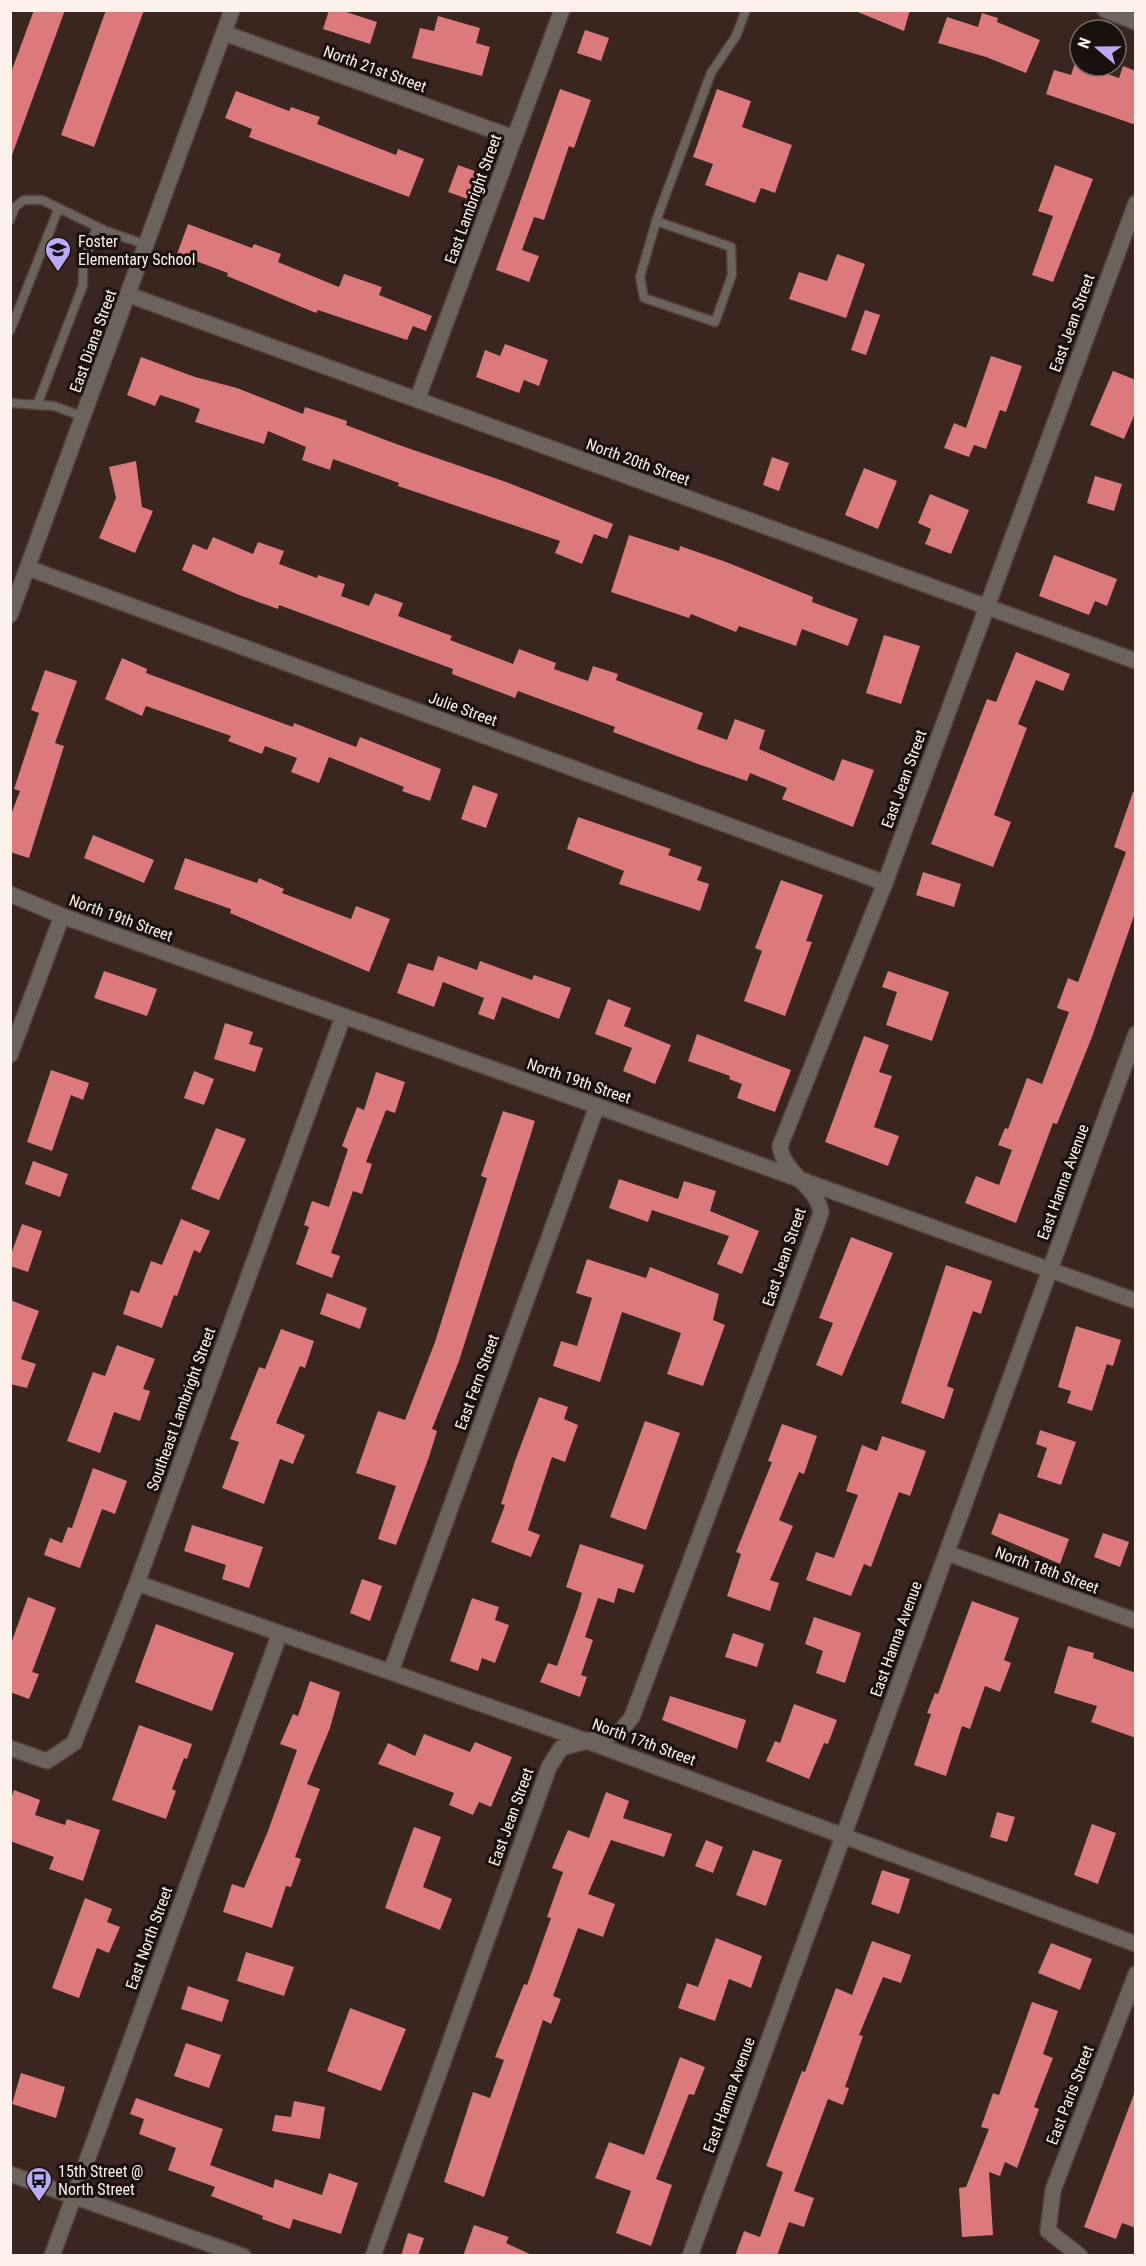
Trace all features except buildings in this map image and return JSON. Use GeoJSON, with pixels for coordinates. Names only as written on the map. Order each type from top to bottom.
{"type":"FeatureCollection","features":[{"type":"Feature","properties":{"kind":"street","name":"East Diana Street"},"geometry":{"type":"LineString","coordinates":[[10,615],[232,10]]}},
{"type":"Feature","properties":{"kind":"street","name":"East Lambright Street"},"geometry":{"type":"LineString","coordinates":[[417,400],[562,10]]}},
{"type":"Feature","properties":{"kind":"street"},"geometry":{"type":"LineString","coordinates":[[1105,10],[1136,22]]}},
{"type":"Feature","properties":{"kind":"street","name":"North 21st Street"},"geometry":{"type":"LineString","coordinates":[[224,33],[514,138]]}},
{"type":"Feature","properties":{"kind":"street","name":"East Jean Street"},"geometry":{"type":"LineString","coordinates":[[373,2256],[549,1767],[561,1748],[620,1732],[633,1717],[821,1213],[819,1201],[781,1158],[780,1146],[885,883],[1136,203]]}},
{"type":"Feature","properties":{"kind":"street","name":"North 20th Street"},"geometry":{"type":"LineString","coordinates":[[129,295],[986,609],[1136,661]]}},
{"type":"Feature","properties":{"kind":"street","name":"Julie Street"},"geometry":{"type":"LineString","coordinates":[[28,568],[885,883]]}},
{"type":"Feature","properties":{"kind":"street","name":"North 19th Street"},"geometry":{"type":"LineString","coordinates":[[10,894],[62,916],[1136,1301]]}},
{"type":"Feature","properties":{"kind":"street"},"geometry":{"type":"LineString","coordinates":[[10,1055],[62,916]]}},
{"type":"Feature","properties":{"kind":"street","name":"Southeast Lambright Street"},"geometry":{"type":"LineString","coordinates":[[10,1748],[47,1761],[74,1743],[137,1583],[343,1017]]}},
{"type":"Feature","properties":{"kind":"street","name":"East Hanna Avenue"},"geometry":{"type":"LineString","coordinates":[[690,2256],[1136,1034]]}},
{"type":"Feature","properties":{"kind":"street","name":"East Fern Street"},"geometry":{"type":"LineString","coordinates":[[391,1671],[597,1106]]}},
{"type":"Feature","properties":{"kind":"street","name":"North 18th Street"},"geometry":{"type":"LineString","coordinates":[[947,1553],[1136,1621]]}},
{"type":"Feature","properties":{"kind":"street","name":"North 17th Street"},"geometry":{"type":"LineString","coordinates":[[137,1583],[584,1740],[1136,1944]]}},
{"type":"Feature","properties":{"kind":"street","name":"East North Street"},"geometry":{"type":"LineString","coordinates":[[52,2256],[280,1633]]}},
{"type":"Feature","properties":{"kind":"street","name":"East Paris Street"},"geometry":{"type":"LineString","coordinates":[[1080,2256],[1048,2231],[1053,2190],[1136,1974]]}},
{"type":"Feature","properties":{"kind":"street"},"geometry":{"type":"LineString","coordinates":[[10,2174],[243,2256]]}},
{"type":"Feature","properties":{"kind":"lane"},"geometry":{"type":"LineString","coordinates":[[656,220],[731,247],[732,275],[715,322],[644,298],[640,278],[656,220],[711,73],[736,36],[746,10]]}},
{"type":"Feature","properties":{"kind":"lane"},"geometry":{"type":"LineString","coordinates":[[10,220],[15,207],[24,200],[42,200],[58,210],[97,227],[147,245]]}},
{"type":"Feature","properties":{"kind":"lane"},"geometry":{"type":"LineString","coordinates":[[10,331],[58,210]]}},
{"type":"Feature","properties":{"kind":"lane"},"geometry":{"type":"LineString","coordinates":[[37,405],[83,285],[82,262],[97,227]]}},
{"type":"Feature","properties":{"kind":"lane"},"geometry":{"type":"LineString","coordinates":[[10,403],[54,406],[84,417]]}},
{"type":"Feature","properties":{"kind":"place","name":"Foster Elementary School"},"geometry":{"type":"Point","coordinates":[58,273]}},
{"type":"Feature","properties":{"kind":"place","name":"15th Street @ North Street"},"geometry":{"type":"Point","coordinates":[39,2203]}}]}
